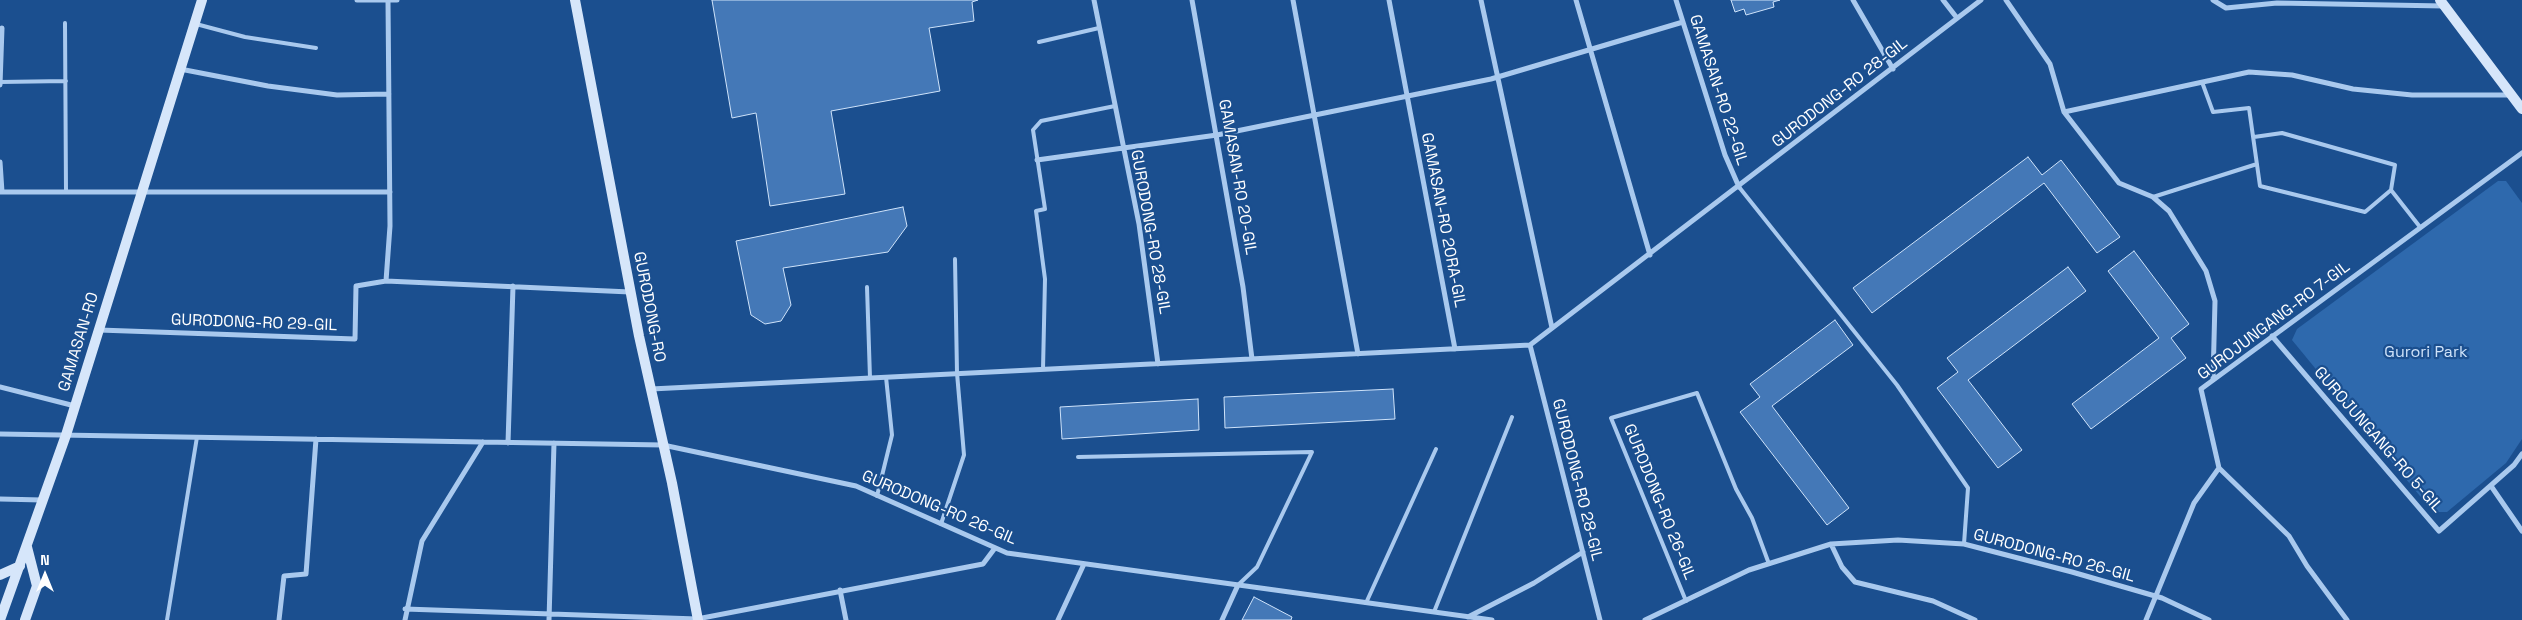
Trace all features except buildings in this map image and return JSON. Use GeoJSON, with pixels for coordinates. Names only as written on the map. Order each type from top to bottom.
{"type":"FeatureCollection","features":[{"type":"Feature","properties":{"kind":"main road","name":"GAMASAN-RO"},"geometry":{"type":"LineString","coordinates":[[0,620],[66,435],[202,0]]}},
{"type":"Feature","properties":{"kind":"main road","name":"GURODONG-RO"},"geometry":{"type":"LineString","coordinates":[[575,0],[630,292],[663,445],[697,619]]}},
{"type":"Feature","properties":{"kind":"main road"},"geometry":{"type":"LineString","coordinates":[[2442,3],[2522,109]]}},
{"type":"Feature","properties":{"kind":"main road"},"geometry":{"type":"LineString","coordinates":[[25,620],[37,586],[27,546]]}},
{"type":"Feature","properties":{"kind":"main road"},"geometry":{"type":"LineString","coordinates":[[0,575],[20,566]]}},
{"type":"Feature","properties":{"kind":"street"},"geometry":{"type":"LineString","coordinates":[[357,0],[397,0]]}},
{"type":"Feature","properties":{"kind":"street"},"geometry":{"type":"LineString","coordinates":[[386,280],[390,192],[388,0]]}},
{"type":"Feature","properties":{"kind":"street","name":"GURODONG-RO 28-GIL"},"geometry":{"type":"LineString","coordinates":[[1094,0],[1139,224],[1158,364]]}},
{"type":"Feature","properties":{"kind":"street","name":"GAMASAN-RO 20-GIL"},"geometry":{"type":"LineString","coordinates":[[1192,0],[1243,287],[1252,359]]}},
{"type":"Feature","properties":{"kind":"street"},"geometry":{"type":"LineString","coordinates":[[1293,0],[1358,354]]}},
{"type":"Feature","properties":{"kind":"street","name":"GAMASAN-RO 20RA-GIL"},"geometry":{"type":"LineString","coordinates":[[1389,0],[1456,349]]}},
{"type":"Feature","properties":{"kind":"street"},"geometry":{"type":"LineString","coordinates":[[1481,0],[1552,328]]}},
{"type":"Feature","properties":{"kind":"street"},"geometry":{"type":"LineString","coordinates":[[1576,0],[1650,255]]}},
{"type":"Feature","properties":{"kind":"street","name":"GAMASAN-RO 22-GIL"},"geometry":{"type":"LineString","coordinates":[[1676,0],[1725,155],[1739,186]]}},
{"type":"Feature","properties":{"kind":"street"},"geometry":{"type":"LineString","coordinates":[[1853,0],[1893,69]]}},
{"type":"Feature","properties":{"kind":"street"},"geometry":{"type":"LineString","coordinates":[[1943,0],[1957,18]]}},
{"type":"Feature","properties":{"kind":"street","name":"GURODONG-RO 28-GIL"},"geometry":{"type":"LineString","coordinates":[[1600,620],[1530,345],[1893,69],[1980,0]]}},
{"type":"Feature","properties":{"kind":"street"},"geometry":{"type":"LineString","coordinates":[[2006,0],[2050,64],[2064,112],[2119,183],[2153,197],[2169,211],[2206,271],[2215,302],[2213,380]]}},
{"type":"Feature","properties":{"kind":"street"},"geometry":{"type":"LineString","coordinates":[[2213,0],[2226,8],[2277,3],[2442,3]]}},
{"type":"Feature","properties":{"kind":"street"},"geometry":{"type":"LineString","coordinates":[[1038,160],[1217,135],[1498,78],[1683,22]]}},
{"type":"Feature","properties":{"kind":"street"},"geometry":{"type":"LineString","coordinates":[[0,84],[2,28]]}},
{"type":"Feature","properties":{"kind":"street"},"geometry":{"type":"LineString","coordinates":[[180,69],[268,86],[337,95],[389,94]]}},
{"type":"Feature","properties":{"kind":"street"},"geometry":{"type":"LineString","coordinates":[[2064,112],[2249,72],[2292,75],[2353,89],[2412,95],[2511,95]]}},
{"type":"Feature","properties":{"kind":"street","name":"GUROJUNGANG-RO 7-GIL"},"geometry":{"type":"LineString","coordinates":[[2219,468],[2201,389],[2522,153]]}},
{"type":"Feature","properties":{"kind":"street"},"geometry":{"type":"LineString","coordinates":[[0,162],[1,192],[390,192]]}},
{"type":"Feature","properties":{"kind":"street","name":"GURODONG-RO 29-GIL"},"geometry":{"type":"LineString","coordinates":[[99,330],[355,339],[356,286],[386,280],[630,292]]}},
{"type":"Feature","properties":{"kind":"street"},"geometry":{"type":"LineString","coordinates":[[508,443],[513,286]]}},
{"type":"Feature","properties":{"kind":"street","name":"GUROJUNGANG-RO 5-GIL"},"geometry":{"type":"LineString","coordinates":[[2272,336],[2439,531],[2514,465],[2522,454]]}},
{"type":"Feature","properties":{"kind":"street"},"geometry":{"type":"LineString","coordinates":[[650,389],[1530,345]]}},
{"type":"Feature","properties":{"kind":"street"},"geometry":{"type":"LineString","coordinates":[[0,387],[74,406]]}},
{"type":"Feature","properties":{"kind":"street","name":"GURODONG-RO 26-GIL"},"geometry":{"type":"LineString","coordinates":[[0,434],[663,445],[856,486],[1007,553],[1492,620]]}},
{"type":"Feature","properties":{"kind":"street"},"geometry":{"type":"LineString","coordinates":[[279,620],[284,576],[306,574],[316,439]]}},
{"type":"Feature","properties":{"kind":"street"},"geometry":{"type":"LineString","coordinates":[[405,620],[422,541],[482,442]]}},
{"type":"Feature","properties":{"kind":"street"},"geometry":{"type":"LineString","coordinates":[[549,617],[554,443]]}},
{"type":"Feature","properties":{"kind":"street"},"geometry":{"type":"LineString","coordinates":[[2146,620],[2194,503],[2219,468],[2289,536],[2307,566],[2347,620]]}},
{"type":"Feature","properties":{"kind":"street"},"geometry":{"type":"LineString","coordinates":[[2491,486],[2522,531]]}},
{"type":"Feature","properties":{"kind":"street"},"geometry":{"type":"LineString","coordinates":[[0,499],[43,500]]}},
{"type":"Feature","properties":{"kind":"street","name":"GURODONG-RO 26-GIL"},"geometry":{"type":"LineString","coordinates":[[1645,620],[1749,570],[1831,544],[1898,540],[1964,544],[2156,596],[2209,620]]}},
{"type":"Feature","properties":{"kind":"street"},"geometry":{"type":"LineString","coordinates":[[1831,544],[1842,567],[1855,582],[1933,601],[1975,620]]}},
{"type":"Feature","properties":{"kind":"street"},"geometry":{"type":"LineString","coordinates":[[406,609],[549,617],[697,619],[982,564],[995,548]]}},
{"type":"Feature","properties":{"kind":"street"},"geometry":{"type":"LineString","coordinates":[[1467,618],[1534,583],[1583,552]]}},
{"type":"Feature","properties":{"kind":"street"},"geometry":{"type":"LineString","coordinates":[[1058,620],[1084,564]]}},
{"type":"Feature","properties":{"kind":"street"},"geometry":{"type":"LineString","coordinates":[[1222,620],[1238,585]]}},
{"type":"Feature","properties":{"kind":"street"},"geometry":{"type":"LineString","coordinates":[[840,590],[846,620]]}},
{"type":"Feature","properties":{"kind":"lane"},"geometry":{"type":"LineString","coordinates":[[65,23],[66,192]]}},
{"type":"Feature","properties":{"kind":"lane"},"geometry":{"type":"LineString","coordinates":[[194,24],[245,37],[316,48]]}},
{"type":"Feature","properties":{"kind":"lane"},"geometry":{"type":"LineString","coordinates":[[1039,42],[1099,28]]}},
{"type":"Feature","properties":{"kind":"lane"},"geometry":{"type":"LineString","coordinates":[[0,84],[66,81]]}},
{"type":"Feature","properties":{"kind":"lane"},"geometry":{"type":"LineString","coordinates":[[2202,82],[2213,112],[2249,108],[2260,186],[2365,212],[2391,190],[2395,165],[2282,133],[2254,137]]}},
{"type":"Feature","properties":{"kind":"lane"},"geometry":{"type":"LineString","coordinates":[[1043,369],[1045,279],[1036,211],[1045,209],[1034,130],[1041,121],[1115,106]]}},
{"type":"Feature","properties":{"kind":"lane"},"geometry":{"type":"LineString","coordinates":[[2153,197],[2257,164]]}},
{"type":"Feature","properties":{"kind":"lane"},"geometry":{"type":"LineString","coordinates":[[1739,186],[1897,385],[1968,488],[1964,544]]}},
{"type":"Feature","properties":{"kind":"lane"},"geometry":{"type":"LineString","coordinates":[[2391,190],[2420,227]]}},
{"type":"Feature","properties":{"kind":"lane"},"geometry":{"type":"LineString","coordinates":[[941,524],[964,455],[957,373],[955,259]]}},
{"type":"Feature","properties":{"kind":"lane"},"geometry":{"type":"LineString","coordinates":[[867,287],[870,378]]}},
{"type":"Feature","properties":{"kind":"lane"},"geometry":{"type":"LineString","coordinates":[[877,496],[892,436],[886,377]]}},
{"type":"Feature","properties":{"kind":"lane","name":"GURODONG-RO 26-GIL"},"geometry":{"type":"LineString","coordinates":[[1686,601],[1611,418],[1697,393],[1736,489],[1752,518],[1769,564]]}},
{"type":"Feature","properties":{"kind":"lane"},"geometry":{"type":"LineString","coordinates":[[1434,612],[1512,417]]}},
{"type":"Feature","properties":{"kind":"lane"},"geometry":{"type":"LineString","coordinates":[[167,620],[197,437]]}},
{"type":"Feature","properties":{"kind":"lane"},"geometry":{"type":"LineString","coordinates":[[1366,603],[1436,449]]}},
{"type":"Feature","properties":{"kind":"lane"},"geometry":{"type":"LineString","coordinates":[[1078,457],[1312,452],[1257,567],[1238,585]]}},
{"type":"Feature","properties":{"kind":"green space","name":"Gurori Park"},"geometry":{"type":"Polygon","coordinates":[[[2498,181],[2506,181],[2522,203],[2522,439],[2506,463],[2447,512],[2433,512],[2292,340],[2297,329],[2498,181]]]}}]}
